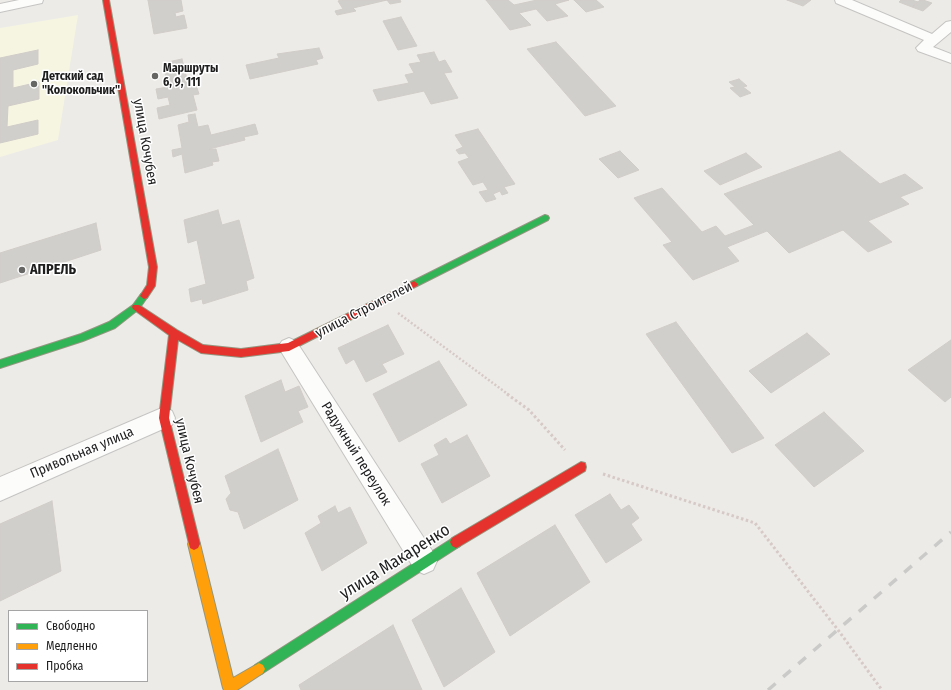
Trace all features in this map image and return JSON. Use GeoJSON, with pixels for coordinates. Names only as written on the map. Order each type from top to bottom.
{"type":"FeatureCollection","features":[{"type":"Feature","properties":{"kind":"street"},"geometry":{"type":"LineString","coordinates":[[0,8],[37,0]]}},
{"type":"Feature","properties":{"kind":"street","name":"улица Кочубея"},"geometry":{"type":"LineString","coordinates":[[106,0],[153,267],[151,286],[136,307]]}},
{"type":"Feature","properties":{"kind":"street"},"geometry":{"type":"LineString","coordinates":[[841,0],[933,39]]}},
{"type":"Feature","properties":{"kind":"street"},"geometry":{"type":"LineString","coordinates":[[951,25],[923,48],[951,59]]}},
{"type":"Feature","properties":{"kind":"street","name":"улица Строителей"},"geometry":{"type":"LineString","coordinates":[[174,333],[201,348],[241,353],[289,347],[545,218]]}},
{"type":"Feature","properties":{"kind":"street"},"geometry":{"type":"LineString","coordinates":[[0,364],[83,337],[112,325],[136,307],[174,333]]}},
{"type":"Feature","properties":{"kind":"street","name":"улица Кочубея"},"geometry":{"type":"LineString","coordinates":[[174,333],[164,418],[229,688]]}},
{"type":"Feature","properties":{"kind":"street","name":"Радужный переулок"},"geometry":{"type":"LineString","coordinates":[[289,347],[424,560]]}},
{"type":"Feature","properties":{"kind":"street","name":"Привольная улица"},"geometry":{"type":"LineString","coordinates":[[0,489],[164,418]]}},
{"type":"Feature","properties":{"kind":"street","name":"улица Макаренко"},"geometry":{"type":"LineString","coordinates":[[229,688],[424,560],[581,467]]}},
{"type":"Feature","properties":{"kind":"path"},"geometry":{"type":"LineString","coordinates":[[381,301],[530,410],[581,467],[754,523],[838,630],[882,690]]}},
{"type":"Feature","properties":{"kind":"shaded area","name":"Детский сад \"Колокольчик\""},"geometry":{"type":"Polygon","coordinates":[[[78,15],[58,140],[0,157],[0,28],[78,15]]]}},
{"type":"Feature","properties":{"kind":"building"},"geometry":{"type":"Polygon","coordinates":[[[148,0],[181,0],[183,11],[175,13],[176,17],[184,15],[187,28],[154,34],[148,0]]]}},
{"type":"Feature","properties":{"kind":"building"},"geometry":{"type":"Polygon","coordinates":[[[387,0],[353,8],[356,11],[337,15],[335,11],[343,9],[338,1],[387,0]]]}},
{"type":"Feature","properties":{"kind":"building"},"geometry":{"type":"Polygon","coordinates":[[[387,0],[400,0],[401,2],[390,4],[387,0]]]}},
{"type":"Feature","properties":{"kind":"building"},"geometry":{"type":"Polygon","coordinates":[[[486,0],[508,0],[514,5],[537,0],[569,0],[555,4],[568,16],[547,21],[536,9],[519,13],[531,25],[510,30],[486,0]]]}},
{"type":"Feature","properties":{"kind":"building"},"geometry":{"type":"Polygon","coordinates":[[[574,0],[596,0],[604,7],[586,12],[574,0]]]}},
{"type":"Feature","properties":{"kind":"building"},"geometry":{"type":"Polygon","coordinates":[[[787,0],[811,0],[803,6],[787,0]]]}},
{"type":"Feature","properties":{"kind":"building"},"geometry":{"type":"Polygon","coordinates":[[[901,0],[912,0],[918,2],[912,7],[899,2],[901,0]]]}},
{"type":"Feature","properties":{"kind":"building"},"geometry":{"type":"Polygon","coordinates":[[[920,0],[932,3],[923,11],[912,7],[920,0]]]}},
{"type":"Feature","properties":{"kind":"building"},"geometry":{"type":"Polygon","coordinates":[[[401,17],[417,46],[398,50],[383,21],[401,17]]]}},
{"type":"Feature","properties":{"kind":"building"},"geometry":{"type":"Polygon","coordinates":[[[556,42],[616,106],[585,116],[527,49],[556,42]]]}},
{"type":"Feature","properties":{"kind":"building"},"geometry":{"type":"Polygon","coordinates":[[[319,48],[323,58],[316,60],[318,64],[250,79],[246,65],[279,58],[277,54],[319,48]]]}},
{"type":"Feature","properties":{"kind":"building"},"geometry":{"type":"Polygon","coordinates":[[[38,50],[38,64],[13,70],[13,88],[39,82],[39,99],[8,106],[7,127],[38,120],[38,134],[0,143],[0,58],[38,50]]]}},
{"type":"Feature","properties":{"kind":"building"},"geometry":{"type":"Polygon","coordinates":[[[434,52],[439,62],[445,60],[452,72],[444,73],[458,98],[431,104],[424,91],[378,101],[373,90],[409,83],[405,75],[414,73],[409,64],[421,62],[417,55],[434,52]]]}},
{"type":"Feature","properties":{"kind":"building"},"geometry":{"type":"Polygon","coordinates":[[[182,59],[189,87],[196,85],[199,94],[193,95],[197,110],[159,119],[157,108],[170,105],[168,97],[158,99],[156,89],[168,87],[163,63],[182,59]]]}},
{"type":"Feature","properties":{"kind":"building"},"geometry":{"type":"Polygon","coordinates":[[[739,79],[747,86],[743,87],[751,93],[740,97],[730,88],[735,87],[729,82],[739,79]]]}},
{"type":"Feature","properties":{"kind":"building"},"geometry":{"type":"Polygon","coordinates":[[[195,114],[198,127],[208,125],[211,135],[255,124],[258,134],[244,137],[245,140],[209,149],[216,149],[219,161],[212,162],[213,165],[185,173],[182,154],[173,157],[172,150],[182,148],[178,125],[189,122],[188,115],[195,114]]]}},
{"type":"Feature","properties":{"kind":"building"},"geometry":{"type":"Polygon","coordinates":[[[478,129],[515,184],[504,187],[508,193],[502,195],[500,191],[493,194],[496,199],[486,202],[479,192],[488,190],[483,182],[473,185],[458,162],[469,158],[465,153],[459,154],[456,150],[463,147],[455,135],[478,129]]]}},
{"type":"Feature","properties":{"kind":"building"},"geometry":{"type":"Polygon","coordinates":[[[620,151],[639,170],[618,178],[599,159],[620,151]]]}},
{"type":"Feature","properties":{"kind":"building"},"geometry":{"type":"Polygon","coordinates":[[[840,151],[880,184],[905,174],[923,188],[900,197],[909,204],[868,221],[892,242],[868,252],[843,230],[789,253],[767,231],[727,247],[739,261],[693,280],[663,245],[672,242],[634,198],[662,188],[702,232],[716,226],[725,236],[754,225],[724,194],[840,151]]]}},
{"type":"Feature","properties":{"kind":"building"},"geometry":{"type":"Polygon","coordinates":[[[746,153],[762,167],[720,185],[704,171],[746,153]]]}},
{"type":"Feature","properties":{"kind":"building"},"geometry":{"type":"Polygon","coordinates":[[[218,210],[222,225],[239,220],[254,278],[246,281],[248,290],[203,304],[202,299],[191,302],[189,289],[206,284],[197,240],[188,243],[184,220],[218,210]]]}},
{"type":"Feature","properties":{"kind":"building"},"geometry":{"type":"Polygon","coordinates":[[[96,223],[101,250],[0,283],[0,253],[96,223]]]}},
{"type":"Feature","properties":{"kind":"building"},"geometry":{"type":"Polygon","coordinates":[[[676,322],[764,438],[732,453],[646,334],[676,322]]]}},
{"type":"Feature","properties":{"kind":"building"},"geometry":{"type":"Polygon","coordinates":[[[388,325],[404,354],[382,364],[387,372],[366,382],[354,359],[346,364],[338,348],[388,325]]]}},
{"type":"Feature","properties":{"kind":"building"},"geometry":{"type":"Polygon","coordinates":[[[807,333],[830,354],[771,393],[749,371],[807,333]]]}},
{"type":"Feature","properties":{"kind":"building"},"geometry":{"type":"Polygon","coordinates":[[[951,340],[951,397],[945,402],[908,370],[951,340]]]}},
{"type":"Feature","properties":{"kind":"building"},"geometry":{"type":"Polygon","coordinates":[[[439,361],[467,405],[399,442],[373,394],[439,361]]]}},
{"type":"Feature","properties":{"kind":"building"},"geometry":{"type":"Polygon","coordinates":[[[281,380],[285,392],[299,386],[308,407],[298,411],[303,422],[261,442],[245,396],[281,380]]]}},
{"type":"Feature","properties":{"kind":"building"},"geometry":{"type":"Polygon","coordinates":[[[824,412],[864,451],[814,487],[775,445],[824,412]]]}},
{"type":"Feature","properties":{"kind":"building"},"geometry":{"type":"Polygon","coordinates":[[[467,435],[490,476],[442,503],[421,464],[439,455],[434,445],[446,438],[450,444],[467,435]]]}},
{"type":"Feature","properties":{"kind":"building"},"geometry":{"type":"Polygon","coordinates":[[[278,449],[298,500],[244,529],[238,512],[230,510],[226,499],[231,493],[225,476],[278,449]]]}},
{"type":"Feature","properties":{"kind":"building"},"geometry":{"type":"Polygon","coordinates":[[[610,494],[621,510],[629,505],[639,518],[631,524],[642,540],[606,563],[575,515],[610,494]]]}},
{"type":"Feature","properties":{"kind":"building"},"geometry":{"type":"Polygon","coordinates":[[[52,501],[61,571],[0,601],[0,524],[52,501]]]}},
{"type":"Feature","properties":{"kind":"building"},"geometry":{"type":"Polygon","coordinates":[[[335,506],[338,513],[350,507],[367,543],[322,571],[305,533],[321,523],[318,516],[335,506]]]}},
{"type":"Feature","properties":{"kind":"building"},"geometry":{"type":"Polygon","coordinates":[[[555,525],[590,582],[510,636],[477,573],[555,525]]]}},
{"type":"Feature","properties":{"kind":"building"},"geometry":{"type":"Polygon","coordinates":[[[461,588],[495,652],[444,687],[412,620],[461,588]]]}},
{"type":"Feature","properties":{"kind":"building"},"geometry":{"type":"Polygon","coordinates":[[[393,625],[422,690],[301,690],[299,685],[393,625]]]}},
{"type":"Feature","properties":{"kind":"railway"},"geometry":{"type":"LineString","coordinates":[[768,690],[951,532]]}},
{"type":"Feature","properties":{"kind":"traffic: fast"},"geometry":{"type":"LineString","coordinates":[[414,284],[545,218]]}},
{"type":"Feature","properties":{"kind":"traffic: fast"},"geometry":{"type":"LineString","coordinates":[[0,364],[83,337],[112,325],[136,307],[144,296]]}},
{"type":"Feature","properties":{"kind":"traffic: fast"},"geometry":{"type":"LineString","coordinates":[[259,669],[456,542]]}},
{"type":"Feature","properties":{"kind":"traffic: slow"},"geometry":{"type":"LineString","coordinates":[[194,544],[229,688],[259,669]]}},
{"type":"Feature","properties":{"kind":"traffic: jam"},"geometry":{"type":"LineString","coordinates":[[106,0],[153,267],[151,286],[144,296]]}},
{"type":"Feature","properties":{"kind":"traffic: jam"},"geometry":{"type":"LineString","coordinates":[[174,333],[201,349],[241,353],[289,347],[414,284]]}},
{"type":"Feature","properties":{"kind":"traffic: jam"},"geometry":{"type":"LineString","coordinates":[[136,307],[174,333],[164,418],[194,544]]}},
{"type":"Feature","properties":{"kind":"traffic: jam"},"geometry":{"type":"LineString","coordinates":[[456,542],[581,467]]}},
{"type":"Feature","properties":{"kind":"place","name":"Маршруты 6, 9, 111"},"geometry":{"type":"Point","coordinates":[155,76]}},
{"type":"Feature","properties":{"kind":"place","name":"Детский сад \"Колокольчик\""},"geometry":{"type":"Point","coordinates":[34,84]}},
{"type":"Feature","properties":{"kind":"place","name":"АПРЕЛЬ"},"geometry":{"type":"Point","coordinates":[22,270]}}]}
